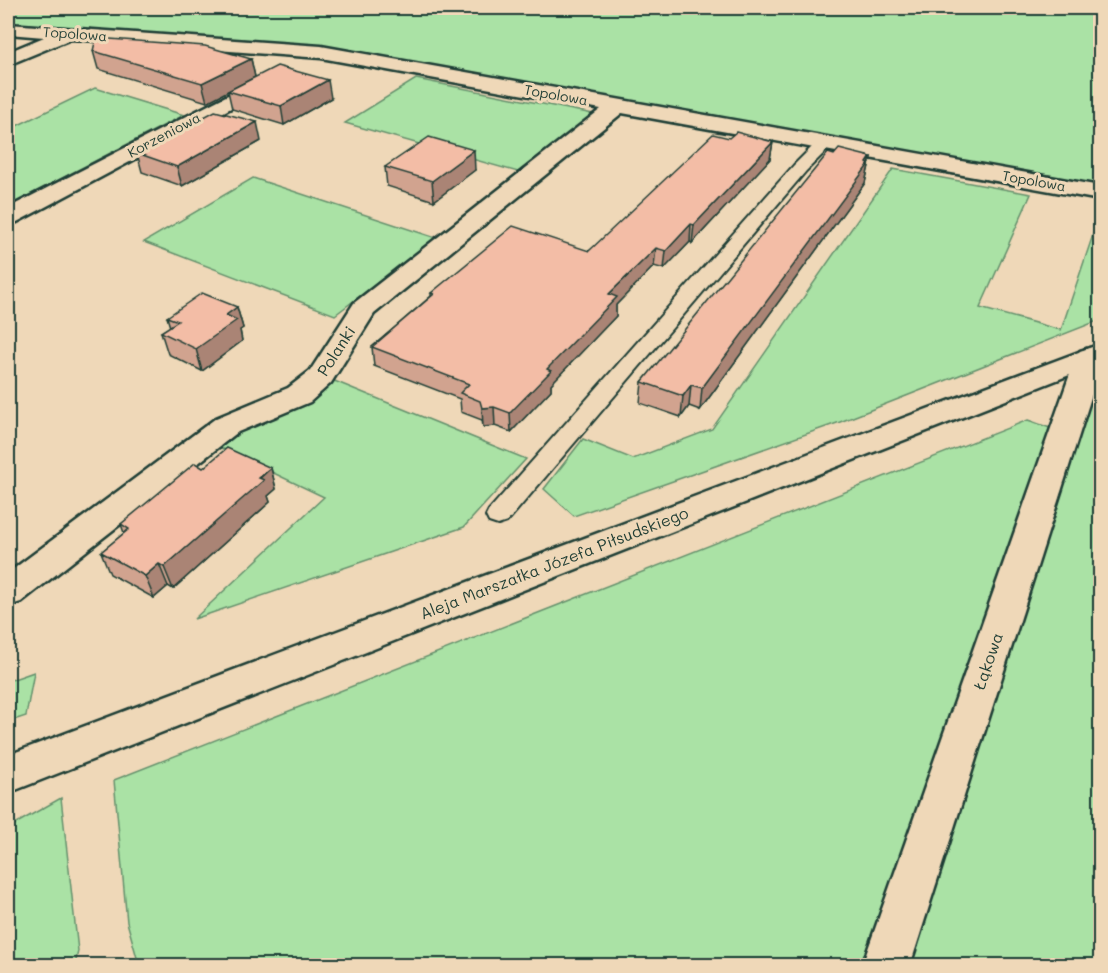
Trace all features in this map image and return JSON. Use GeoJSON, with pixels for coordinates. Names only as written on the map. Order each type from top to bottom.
{"type":"FeatureCollection","features":[{"type":"Feature","properties":{"kind":"street","name":"Topolowa"},"geometry":{"type":"LineString","coordinates":[[8,29],[321,52],[1101,193]]}},
{"type":"Feature","properties":{"kind":"street"},"geometry":{"type":"LineString","coordinates":[[8,59],[69,34]]}},
{"type":"Feature","properties":{"kind":"street","name":"Korzeniowa"},"geometry":{"type":"LineString","coordinates":[[8,217],[321,52]]}},
{"type":"Feature","properties":{"kind":"street","name":"Polanki"},"geometry":{"type":"LineString","coordinates":[[8,592],[227,426],[299,396],[321,377],[364,309],[618,106]]}},
{"type":"Feature","properties":{"kind":"street","name":"Aleja Marszałka Józefa Piłsudskiego"},"geometry":{"type":"LineString","coordinates":[[8,774],[1095,355]]}},
{"type":"Feature","properties":{"kind":"street","name":"Łąkowa"},"geometry":{"type":"LineString","coordinates":[[886,966],[1095,355]]}},
{"type":"Feature","properties":{"kind":"lane"},"geometry":{"type":"LineString","coordinates":[[498,516],[800,168],[824,144]]}},
{"type":"Feature","properties":{"kind":"green space"},"geometry":{"type":"Polygon","coordinates":[[[8,8],[1100,8],[1100,185],[337,49],[8,25],[8,8]]]}},
{"type":"Feature","properties":{"kind":"green space"},"geometry":{"type":"Polygon","coordinates":[[[416,79],[593,114],[518,172],[345,123],[416,79]]]}},
{"type":"Feature","properties":{"kind":"green space"},"geometry":{"type":"Polygon","coordinates":[[[95,88],[184,115],[8,206],[8,130],[95,88]]]}},
{"type":"Feature","properties":{"kind":"green space"},"geometry":{"type":"Polygon","coordinates":[[[893,169],[1031,194],[980,308],[1061,330],[1100,214],[1100,320],[840,422],[574,516],[544,489],[583,439],[633,459],[712,429],[893,169]]]}},
{"type":"Feature","properties":{"kind":"green space"},"geometry":{"type":"Polygon","coordinates":[[[253,178],[436,238],[335,315],[144,242],[253,178]]]}},
{"type":"Feature","properties":{"kind":"green space"},"geometry":{"type":"Polygon","coordinates":[[[332,380],[526,459],[464,527],[194,619],[324,497],[219,447],[250,423],[301,407],[332,380]]]}},
{"type":"Feature","properties":{"kind":"green space"},"geometry":{"type":"Polygon","coordinates":[[[1100,388],[1100,965],[900,966],[1095,390],[1100,388]]]}},
{"type":"Feature","properties":{"kind":"green space"},"geometry":{"type":"Polygon","coordinates":[[[1028,420],[1050,428],[905,857],[863,965],[139,965],[127,922],[114,780],[1028,420]]]}},
{"type":"Feature","properties":{"kind":"green space"},"geometry":{"type":"Polygon","coordinates":[[[34,672],[26,716],[8,722],[8,681],[34,672]]]}},
{"type":"Feature","properties":{"kind":"green space"},"geometry":{"type":"Polygon","coordinates":[[[61,798],[78,951],[75,965],[8,965],[8,828],[61,798]]]}},
{"type":"Feature","properties":{"kind":"building"},"geometry":{"type":"Polygon","coordinates":[[[96,38],[205,46],[251,59],[202,83],[93,51],[96,38]]]}},
{"type":"Feature","properties":{"kind":"building"},"geometry":{"type":"Polygon","coordinates":[[[277,66],[328,80],[281,106],[228,91],[277,66]]]}},
{"type":"Feature","properties":{"kind":"building"},"geometry":{"type":"Polygon","coordinates":[[[215,111],[257,122],[177,167],[137,153],[215,111]]]}},
{"type":"Feature","properties":{"kind":"building"},"geometry":{"type":"Polygon","coordinates":[[[736,132],[773,142],[666,251],[656,248],[609,294],[617,297],[547,369],[551,371],[510,413],[494,407],[482,408],[480,401],[460,393],[469,384],[372,347],[434,294],[431,293],[513,226],[589,251],[713,134],[729,138],[736,132]]]}},
{"type":"Feature","properties":{"kind":"building"},"geometry":{"type":"Polygon","coordinates":[[[429,137],[474,150],[432,181],[385,167],[429,137]]]}},
{"type":"Feature","properties":{"kind":"building"},"geometry":{"type":"Polygon","coordinates":[[[839,149],[871,157],[867,163],[869,164],[702,388],[691,385],[683,396],[642,382],[828,153],[834,155],[839,149]]]}},
{"type":"Feature","properties":{"kind":"building"},"geometry":{"type":"Polygon","coordinates":[[[202,293],[237,307],[226,315],[237,320],[196,349],[161,332],[178,321],[167,317],[202,293]]]}},
{"type":"Feature","properties":{"kind":"building"},"geometry":{"type":"Polygon","coordinates":[[[227,448],[271,468],[259,478],[264,480],[164,567],[159,564],[145,576],[101,552],[129,529],[121,524],[195,463],[203,468],[227,448]]]}}]}
